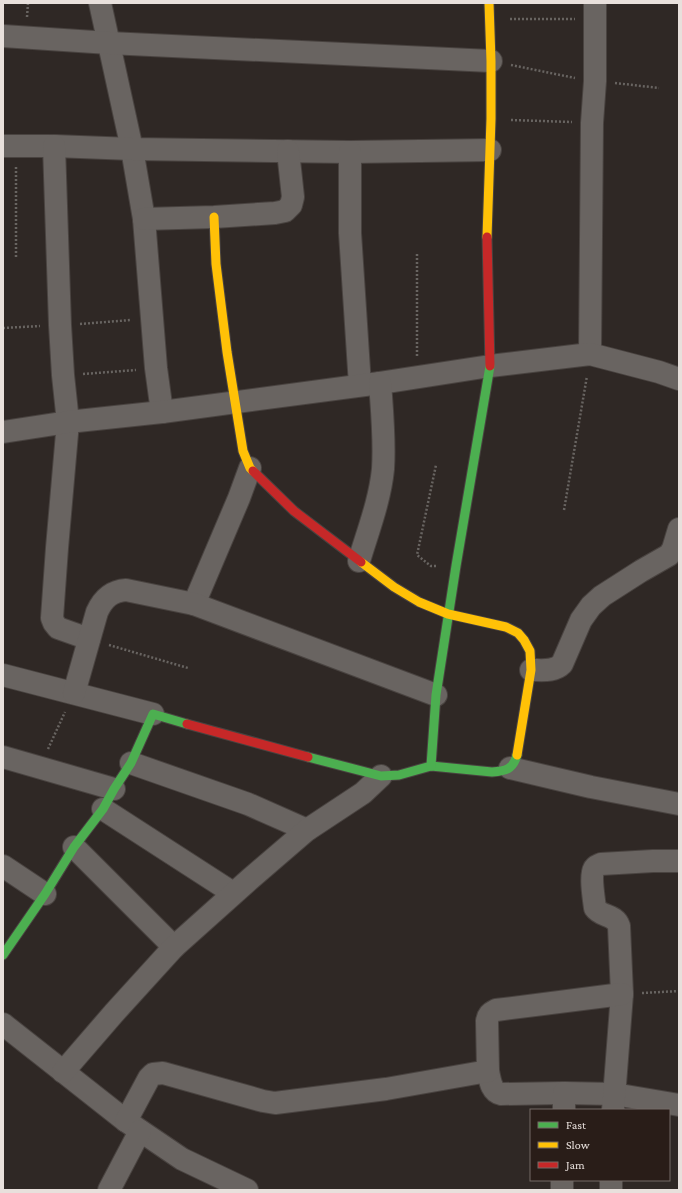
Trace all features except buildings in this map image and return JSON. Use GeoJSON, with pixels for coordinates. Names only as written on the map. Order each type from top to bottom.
{"type":"FeatureCollection","features":[{"type":"Feature","properties":{"kind":"street"},"geometry":{"type":"LineString","coordinates":[[100,3],[132,149],[144,219],[156,368],[162,412]]}},
{"type":"Feature","properties":{"kind":"street"},"geometry":{"type":"LineString","coordinates":[[431,766],[436,695],[448,614],[490,366],[486,242],[491,119],[489,3]]}},
{"type":"Feature","properties":{"kind":"street"},"geometry":{"type":"LineString","coordinates":[[590,354],[592,123],[595,81],[595,11]]}},
{"type":"Feature","properties":{"kind":"street"},"geometry":{"type":"LineString","coordinates":[[3,36],[108,44],[491,61]]}},
{"type":"Feature","properties":{"kind":"street"},"geometry":{"type":"LineString","coordinates":[[10,146],[350,152],[490,150]]}},
{"type":"Feature","properties":{"kind":"street"},"geometry":{"type":"LineString","coordinates":[[54,146],[60,325],[68,422],[56,548],[52,618],[58,628],[89,640]]}},
{"type":"Feature","properties":{"kind":"street"},"geometry":{"type":"LineString","coordinates":[[144,219],[275,213],[285,211],[291,205],[293,196],[288,151]]}},
{"type":"Feature","properties":{"kind":"street"},"geometry":{"type":"LineString","coordinates":[[350,152],[350,234],[370,384],[384,434],[383,470],[375,508],[359,561]]}},
{"type":"Feature","properties":{"kind":"street"},"geometry":{"type":"LineString","coordinates":[[3,675],[380,776],[399,775],[431,766],[492,772],[502,771],[510,768],[514,764],[517,757],[531,670],[530,651],[518,633],[506,627],[448,614],[419,602],[394,587],[294,511],[250,468],[243,451],[221,310],[216,264],[214,216]]}},
{"type":"Feature","properties":{"kind":"street"},"geometry":{"type":"LineString","coordinates":[[3,432],[68,422],[162,412],[490,366],[590,354],[660,372],[679,379]]}},
{"type":"Feature","properties":{"kind":"street"},"geometry":{"type":"LineString","coordinates":[[194,604],[250,468]]}},
{"type":"Feature","properties":{"kind":"street"},"geometry":{"type":"LineString","coordinates":[[531,670],[553,670],[558,668],[562,664],[581,620],[592,606],[602,596],[669,555],[673,549],[679,529]]}},
{"type":"Feature","properties":{"kind":"street"},"geometry":{"type":"LineString","coordinates":[[74,693],[97,612],[102,602],[110,594],[119,590],[126,590],[194,604],[436,695]]}},
{"type":"Feature","properties":{"kind":"street"},"geometry":{"type":"LineString","coordinates":[[3,955],[45,894],[74,847],[103,809],[131,763],[153,714]]}},
{"type":"Feature","properties":{"kind":"street"},"geometry":{"type":"LineString","coordinates":[[3,757],[114,789]]}},
{"type":"Feature","properties":{"kind":"street"},"geometry":{"type":"LineString","coordinates":[[131,763],[248,804],[308,830]]}},
{"type":"Feature","properties":{"kind":"street"},"geometry":{"type":"LineString","coordinates":[[510,768],[591,787],[679,804]]}},
{"type":"Feature","properties":{"kind":"street"},"geometry":{"type":"LineString","coordinates":[[63,1072],[174,947],[233,893],[308,830],[345,807],[363,793],[380,776]]}},
{"type":"Feature","properties":{"kind":"street"},"geometry":{"type":"LineString","coordinates":[[103,809],[233,893]]}},
{"type":"Feature","properties":{"kind":"street"},"geometry":{"type":"LineString","coordinates":[[74,847],[174,947]]}},
{"type":"Feature","properties":{"kind":"street"},"geometry":{"type":"LineString","coordinates":[[613,1102],[622,994],[619,926],[615,919],[597,911],[595,908],[592,876],[593,870],[596,866],[601,864],[679,861]]}},
{"type":"Feature","properties":{"kind":"street"},"geometry":{"type":"LineString","coordinates":[[3,866],[45,894]]}},
{"type":"Feature","properties":{"kind":"street"},"geometry":{"type":"LineString","coordinates":[[622,994],[496,1010],[490,1013],[487,1021],[488,1071],[493,1090],[500,1094],[564,1101],[679,1105]]}},
{"type":"Feature","properties":{"kind":"street"},"geometry":{"type":"LineString","coordinates":[[4,1027],[133,1126],[182,1159],[247,1190]]}},
{"type":"Feature","properties":{"kind":"street"},"geometry":{"type":"LineString","coordinates":[[109,1190],[149,1078],[153,1074],[163,1073],[275,1103],[386,1089],[488,1071]]}},
{"type":"Feature","properties":{"kind":"path"},"geometry":{"type":"LineString","coordinates":[[490,18],[595,11]]}},
{"type":"Feature","properties":{"kind":"path"},"geometry":{"type":"LineString","coordinates":[[491,61],[595,81],[659,88]]}},
{"type":"Feature","properties":{"kind":"path"},"geometry":{"type":"LineString","coordinates":[[491,119],[592,123]]}},
{"type":"Feature","properties":{"kind":"path"},"geometry":{"type":"LineString","coordinates":[[10,146],[16,257]]}},
{"type":"Feature","properties":{"kind":"path"},"geometry":{"type":"LineString","coordinates":[[417,254],[418,377]]}},
{"type":"Feature","properties":{"kind":"path"},"geometry":{"type":"LineString","coordinates":[[3,328],[152,318]]}},
{"type":"Feature","properties":{"kind":"path"},"geometry":{"type":"LineString","coordinates":[[564,510],[590,354]]}},
{"type":"Feature","properties":{"kind":"path"},"geometry":{"type":"LineString","coordinates":[[63,375],[156,368]]}},
{"type":"Feature","properties":{"kind":"path"},"geometry":{"type":"LineString","coordinates":[[436,465],[417,555],[431,566],[456,566]]}},
{"type":"Feature","properties":{"kind":"path"},"geometry":{"type":"LineString","coordinates":[[89,640],[188,668]]}},
{"type":"Feature","properties":{"kind":"path"},"geometry":{"type":"LineString","coordinates":[[40,767],[74,693]]}},
{"type":"Feature","properties":{"kind":"path"},"geometry":{"type":"LineString","coordinates":[[622,994],[679,991]]}},
{"type":"Feature","properties":{"kind":"traffic: fast"},"geometry":{"type":"LineString","coordinates":[[431,766],[436,695],[490,366]]}},
{"type":"Feature","properties":{"kind":"traffic: fast"},"geometry":{"type":"LineString","coordinates":[[3,955],[45,894],[74,847],[103,809],[131,763],[153,714],[187,724]]}},
{"type":"Feature","properties":{"kind":"traffic: fast"},"geometry":{"type":"LineString","coordinates":[[308,757],[381,776],[399,775],[431,766],[492,772],[501,771],[511,767],[517,755]]}},
{"type":"Feature","properties":{"kind":"traffic: slow"},"geometry":{"type":"LineString","coordinates":[[487,237],[491,119],[489,3]]}},
{"type":"Feature","properties":{"kind":"traffic: slow"},"geometry":{"type":"LineString","coordinates":[[214,217],[216,264],[227,352],[243,451],[250,468],[253,471]]}},
{"type":"Feature","properties":{"kind":"traffic: slow"},"geometry":{"type":"LineString","coordinates":[[361,562],[394,587],[419,602],[448,614],[506,627],[518,633],[524,640],[530,651],[531,670],[517,755]]}},
{"type":"Feature","properties":{"kind":"traffic: jam"},"geometry":{"type":"LineString","coordinates":[[487,237],[490,366]]}},
{"type":"Feature","properties":{"kind":"traffic: jam"},"geometry":{"type":"LineString","coordinates":[[253,471],[294,511],[361,562]]}},
{"type":"Feature","properties":{"kind":"traffic: jam"},"geometry":{"type":"LineString","coordinates":[[187,724],[308,757]]}}]}
